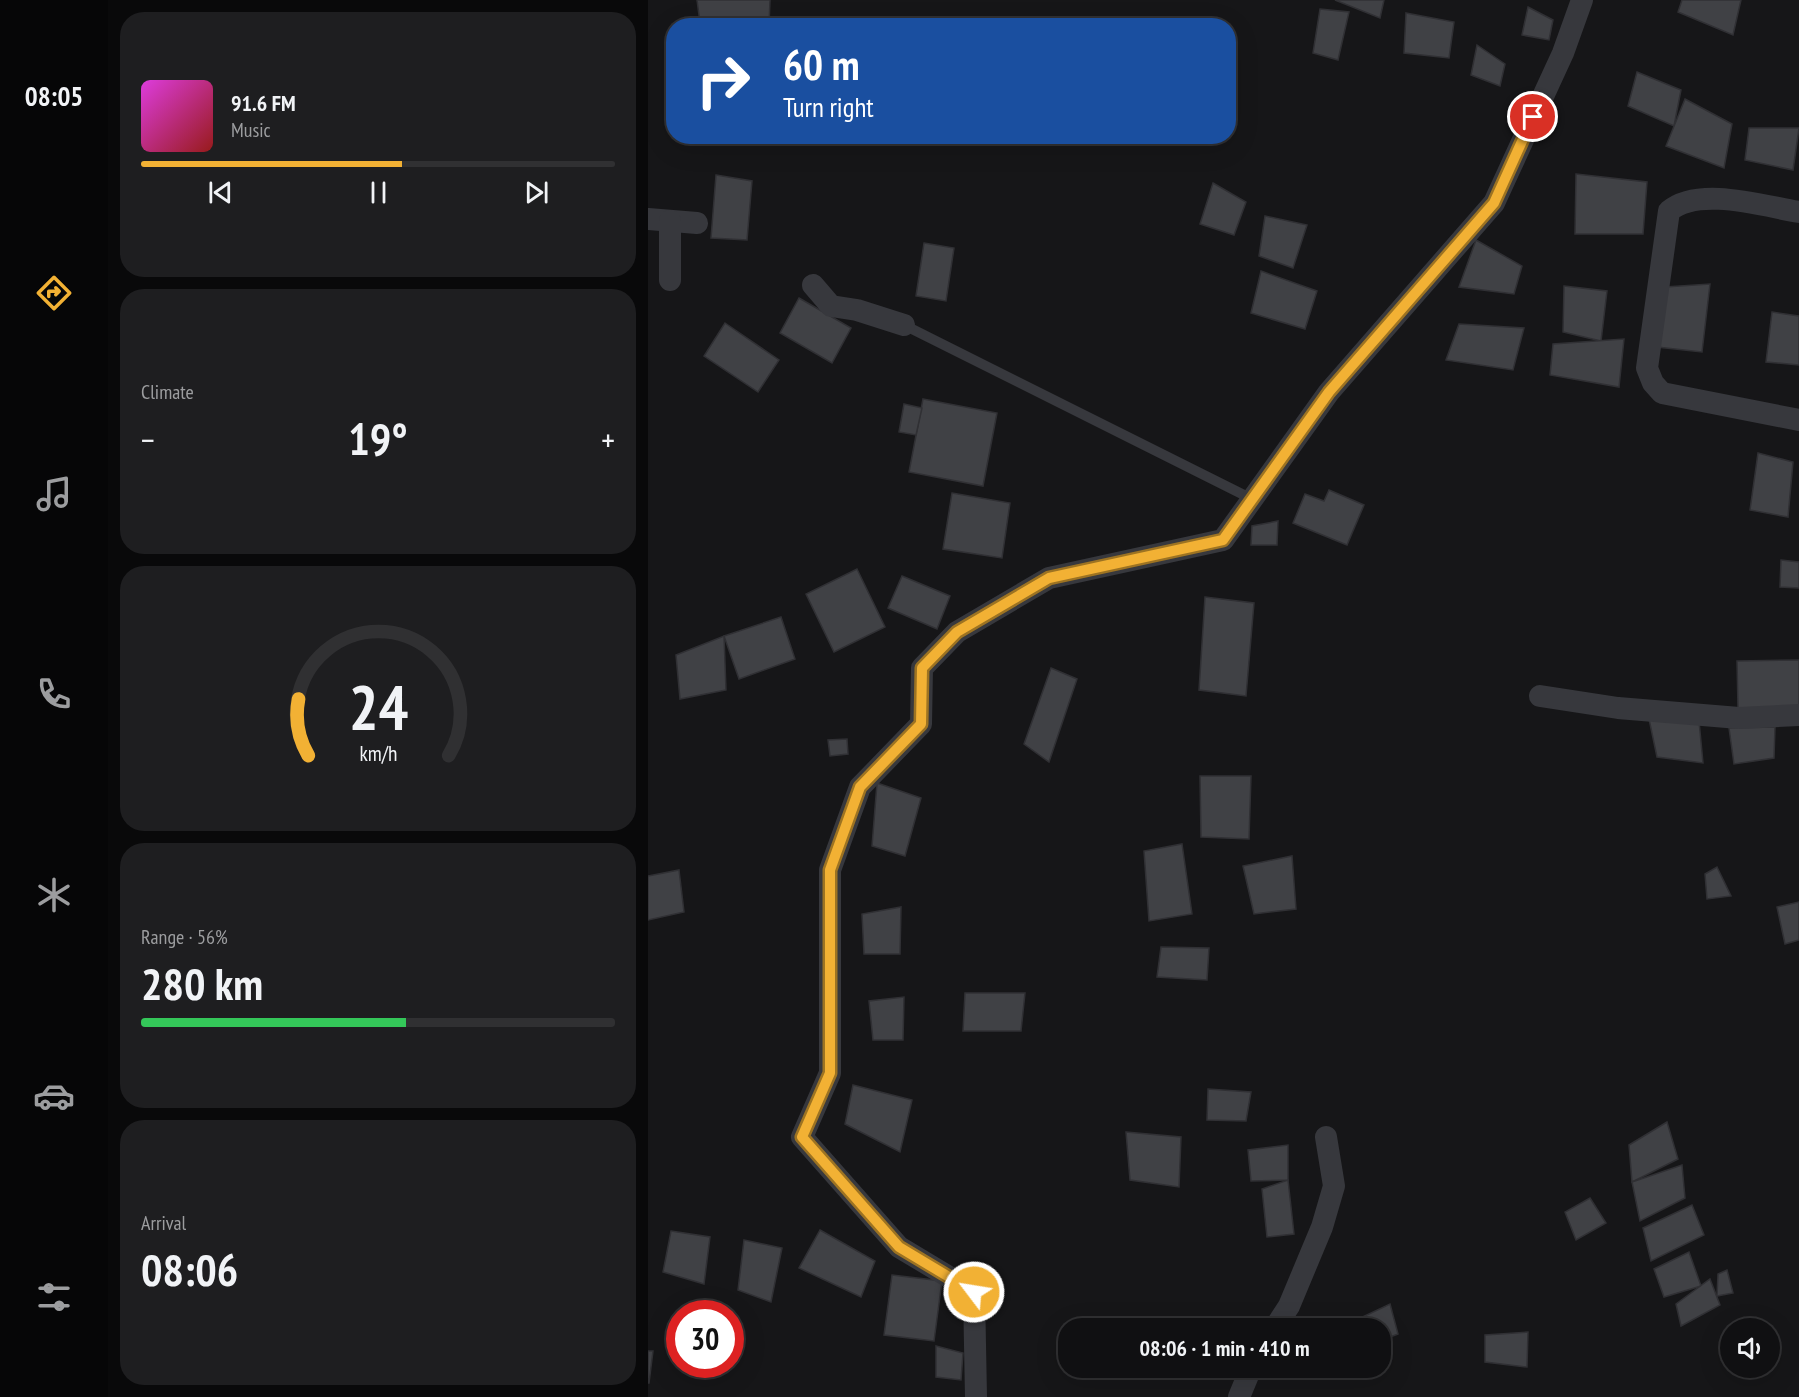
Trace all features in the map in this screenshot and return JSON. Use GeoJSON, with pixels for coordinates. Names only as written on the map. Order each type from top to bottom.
{"type":"FeatureCollection","features":[{"type":"Feature","properties":{"kind":"street"},"geometry":{"type":"LineString","coordinates":[[976,1397],[974,1292],[899,1247],[802,1137],[830,1073],[830,870],[860,787],[921,724],[922,668],[957,632],[1049,578],[1223,540],[1329,392],[1494,203],[1563,53],[1582,0]]}},
{"type":"Feature","properties":{"kind":"street"},"geometry":{"type":"LineString","coordinates":[[1799,212],[1713,198],[1677,204],[1669,211],[1647,368],[1653,384],[1662,393],[1799,420]]}},
{"type":"Feature","properties":{"kind":"street"},"geometry":{"type":"LineString","coordinates":[[670,280],[659,220],[698,223]]}},
{"type":"Feature","properties":{"kind":"street"},"geometry":{"type":"LineString","coordinates":[[813,285],[831,306],[857,310],[904,325]]}},
{"type":"Feature","properties":{"kind":"street"},"geometry":{"type":"LineString","coordinates":[[1540,696],[1618,708],[1739,718],[1799,715]]}},
{"type":"Feature","properties":{"kind":"street"},"geometry":{"type":"LineString","coordinates":[[1281,1318],[1322,1227],[1334,1185],[1326,1137]]}},
{"type":"Feature","properties":{"kind":"street"},"geometry":{"type":"LineString","coordinates":[[1239,1397],[1247,1378]]}},
{"type":"Feature","properties":{"kind":"lane"},"geometry":{"type":"LineString","coordinates":[[904,325],[1252,499]]}},
{"type":"Feature","properties":{"kind":"building"},"geometry":{"type":"Polygon","coordinates":[[[697,0],[770,0],[769,18],[699,18],[697,0]]]}},
{"type":"Feature","properties":{"kind":"building"},"geometry":{"type":"Polygon","coordinates":[[[1335,0],[1384,0],[1380,18],[1335,0]]]}},
{"type":"Feature","properties":{"kind":"building"},"geometry":{"type":"Polygon","coordinates":[[[1682,0],[1741,0],[1733,35],[1678,12],[1682,0]]]}},
{"type":"Feature","properties":{"kind":"building"},"geometry":{"type":"Polygon","coordinates":[[[1528,7],[1553,20],[1549,40],[1522,35],[1528,7]]]}},
{"type":"Feature","properties":{"kind":"building"},"geometry":{"type":"Polygon","coordinates":[[[1320,9],[1349,12],[1338,60],[1313,53],[1320,9]]]}},
{"type":"Feature","properties":{"kind":"building"},"geometry":{"type":"Polygon","coordinates":[[[1406,13],[1454,22],[1449,58],[1404,53],[1406,13]]]}},
{"type":"Feature","properties":{"kind":"building"},"geometry":{"type":"Polygon","coordinates":[[[1477,45],[1505,64],[1500,86],[1471,75],[1477,45]]]}},
{"type":"Feature","properties":{"kind":"building"},"geometry":{"type":"Polygon","coordinates":[[[1637,72],[1681,90],[1674,126],[1628,106],[1637,72]]]}},
{"type":"Feature","properties":{"kind":"building"},"geometry":{"type":"Polygon","coordinates":[[[1685,99],[1732,124],[1724,168],[1666,146],[1685,99]]]}},
{"type":"Feature","properties":{"kind":"building"},"geometry":{"type":"Polygon","coordinates":[[[1749,128],[1799,128],[1793,170],[1745,160],[1749,128]]]}},
{"type":"Feature","properties":{"kind":"building"},"geometry":{"type":"Polygon","coordinates":[[[1576,174],[1647,182],[1643,234],[1575,234],[1576,174]]]}},
{"type":"Feature","properties":{"kind":"building"},"geometry":{"type":"Polygon","coordinates":[[[716,175],[752,181],[747,240],[711,238],[716,175]]]}},
{"type":"Feature","properties":{"kind":"building"},"geometry":{"type":"Polygon","coordinates":[[[1213,183],[1246,202],[1234,235],[1200,224],[1213,183]]]}},
{"type":"Feature","properties":{"kind":"building"},"geometry":{"type":"Polygon","coordinates":[[[1265,216],[1307,225],[1293,268],[1259,256],[1265,216]]]}},
{"type":"Feature","properties":{"kind":"building"},"geometry":{"type":"Polygon","coordinates":[[[1476,240],[1522,266],[1514,294],[1459,287],[1476,240]]]}},
{"type":"Feature","properties":{"kind":"building"},"geometry":{"type":"Polygon","coordinates":[[[924,243],[954,248],[946,301],[916,296],[924,243]]]}},
{"type":"Feature","properties":{"kind":"building"},"geometry":{"type":"Polygon","coordinates":[[[1261,271],[1317,291],[1305,329],[1251,313],[1261,271]]]}},
{"type":"Feature","properties":{"kind":"building"},"geometry":{"type":"Polygon","coordinates":[[[1710,284],[1702,352],[1657,347],[1665,287],[1710,284]]]}},
{"type":"Feature","properties":{"kind":"building"},"geometry":{"type":"Polygon","coordinates":[[[1564,286],[1607,291],[1601,341],[1563,332],[1564,286]]]}},
{"type":"Feature","properties":{"kind":"building"},"geometry":{"type":"Polygon","coordinates":[[[799,298],[851,328],[832,363],[780,333],[799,298]]]}},
{"type":"Feature","properties":{"kind":"building"},"geometry":{"type":"Polygon","coordinates":[[[1772,312],[1799,316],[1799,365],[1766,362],[1772,312]]]}},
{"type":"Feature","properties":{"kind":"building"},"geometry":{"type":"Polygon","coordinates":[[[725,323],[779,360],[758,392],[704,356],[725,323]]]}},
{"type":"Feature","properties":{"kind":"building"},"geometry":{"type":"Polygon","coordinates":[[[1459,324],[1524,328],[1513,370],[1446,360],[1459,324]]]}},
{"type":"Feature","properties":{"kind":"building"},"geometry":{"type":"Polygon","coordinates":[[[1624,339],[1619,387],[1550,375],[1553,344],[1624,339]]]}},
{"type":"Feature","properties":{"kind":"building"},"geometry":{"type":"Polygon","coordinates":[[[923,399],[997,413],[983,486],[909,472],[923,399]]]}},
{"type":"Feature","properties":{"kind":"building"},"geometry":{"type":"Polygon","coordinates":[[[904,404],[922,408],[916,435],[899,432],[904,404]]]}},
{"type":"Feature","properties":{"kind":"building"},"geometry":{"type":"Polygon","coordinates":[[[1758,453],[1793,462],[1788,517],[1750,510],[1758,453]]]}},
{"type":"Feature","properties":{"kind":"building"},"geometry":{"type":"Polygon","coordinates":[[[1329,490],[1364,505],[1347,545],[1293,523],[1305,494],[1324,501],[1329,490]]]}},
{"type":"Feature","properties":{"kind":"building"},"geometry":{"type":"Polygon","coordinates":[[[952,493],[1010,503],[1002,558],[943,549],[952,493]]]}},
{"type":"Feature","properties":{"kind":"building"},"geometry":{"type":"Polygon","coordinates":[[[1278,521],[1277,545],[1251,545],[1252,526],[1278,521]]]}},
{"type":"Feature","properties":{"kind":"building"},"geometry":{"type":"Polygon","coordinates":[[[1781,560],[1799,562],[1799,588],[1780,587],[1781,560]]]}},
{"type":"Feature","properties":{"kind":"building"},"geometry":{"type":"Polygon","coordinates":[[[857,569],[885,627],[834,652],[806,594],[857,569]]]}},
{"type":"Feature","properties":{"kind":"building"},"geometry":{"type":"Polygon","coordinates":[[[902,576],[950,596],[937,629],[888,608],[902,576]]]}},
{"type":"Feature","properties":{"kind":"building"},"geometry":{"type":"Polygon","coordinates":[[[1205,597],[1254,603],[1246,696],[1199,690],[1205,597]]]}},
{"type":"Feature","properties":{"kind":"building"},"geometry":{"type":"Polygon","coordinates":[[[781,617],[795,659],[739,679],[724,636],[781,617]]]}},
{"type":"Feature","properties":{"kind":"building"},"geometry":{"type":"Polygon","coordinates":[[[724,636],[726,690],[680,699],[676,655],[724,636]]]}},
{"type":"Feature","properties":{"kind":"building"},"geometry":{"type":"Polygon","coordinates":[[[1799,660],[1799,707],[1738,709],[1737,661],[1799,660]]]}},
{"type":"Feature","properties":{"kind":"building"},"geometry":{"type":"Polygon","coordinates":[[[1051,668],[1077,679],[1049,762],[1024,744],[1051,668]]]}},
{"type":"Feature","properties":{"kind":"building"},"geometry":{"type":"Polygon","coordinates":[[[1649,719],[1699,721],[1703,763],[1657,757],[1649,719]]]}},
{"type":"Feature","properties":{"kind":"building"},"geometry":{"type":"Polygon","coordinates":[[[1775,727],[1774,758],[1734,764],[1729,728],[1775,727]]]}},
{"type":"Feature","properties":{"kind":"building"},"geometry":{"type":"Polygon","coordinates":[[[847,739],[848,754],[830,756],[828,740],[847,739]]]}},
{"type":"Feature","properties":{"kind":"building"},"geometry":{"type":"Polygon","coordinates":[[[1200,776],[1251,776],[1249,839],[1201,837],[1200,776]]]}},
{"type":"Feature","properties":{"kind":"building"},"geometry":{"type":"Polygon","coordinates":[[[877,783],[921,798],[905,856],[872,846],[877,783]]]}},
{"type":"Feature","properties":{"kind":"building"},"geometry":{"type":"Polygon","coordinates":[[[1182,844],[1192,914],[1149,921],[1144,851],[1182,844]]]}},
{"type":"Feature","properties":{"kind":"building"},"geometry":{"type":"Polygon","coordinates":[[[1292,856],[1296,909],[1254,914],[1243,866],[1292,856]]]}},
{"type":"Feature","properties":{"kind":"building"},"geometry":{"type":"Polygon","coordinates":[[[1717,867],[1731,896],[1707,899],[1705,874],[1717,867]]]}},
{"type":"Feature","properties":{"kind":"building"},"geometry":{"type":"Polygon","coordinates":[[[679,870],[684,912],[648,920],[648,876],[679,870]]]}},
{"type":"Feature","properties":{"kind":"building"},"geometry":{"type":"Polygon","coordinates":[[[1799,902],[1799,940],[1785,944],[1777,907],[1799,902]]]}},
{"type":"Feature","properties":{"kind":"building"},"geometry":{"type":"Polygon","coordinates":[[[901,907],[900,954],[864,954],[862,914],[901,907]]]}},
{"type":"Feature","properties":{"kind":"building"},"geometry":{"type":"Polygon","coordinates":[[[1161,947],[1209,948],[1207,980],[1157,977],[1161,947]]]}},
{"type":"Feature","properties":{"kind":"building"},"geometry":{"type":"Polygon","coordinates":[[[965,993],[1025,993],[1021,1031],[963,1031],[965,993]]]}},
{"type":"Feature","properties":{"kind":"building"},"geometry":{"type":"Polygon","coordinates":[[[904,997],[903,1040],[873,1040],[869,1001],[904,997]]]}},
{"type":"Feature","properties":{"kind":"building"},"geometry":{"type":"Polygon","coordinates":[[[853,1085],[912,1100],[900,1152],[845,1124],[853,1085]]]}},
{"type":"Feature","properties":{"kind":"building"},"geometry":{"type":"Polygon","coordinates":[[[1208,1089],[1251,1092],[1246,1121],[1207,1120],[1208,1089]]]}},
{"type":"Feature","properties":{"kind":"building"},"geometry":{"type":"Polygon","coordinates":[[[1667,1122],[1678,1159],[1632,1182],[1629,1145],[1667,1122]]]}},
{"type":"Feature","properties":{"kind":"building"},"geometry":{"type":"Polygon","coordinates":[[[1126,1132],[1181,1137],[1179,1187],[1130,1180],[1126,1132]]]}},
{"type":"Feature","properties":{"kind":"building"},"geometry":{"type":"Polygon","coordinates":[[[1288,1145],[1288,1180],[1251,1181],[1248,1150],[1288,1145]]]}},
{"type":"Feature","properties":{"kind":"building"},"geometry":{"type":"Polygon","coordinates":[[[1682,1165],[1685,1198],[1640,1221],[1632,1182],[1682,1165]]]}},
{"type":"Feature","properties":{"kind":"building"},"geometry":{"type":"Polygon","coordinates":[[[1288,1180],[1294,1234],[1267,1237],[1262,1189],[1288,1180]]]}},
{"type":"Feature","properties":{"kind":"building"},"geometry":{"type":"Polygon","coordinates":[[[1590,1198],[1606,1223],[1576,1240],[1565,1212],[1590,1198]]]}},
{"type":"Feature","properties":{"kind":"building"},"geometry":{"type":"Polygon","coordinates":[[[1692,1205],[1704,1235],[1651,1261],[1643,1228],[1692,1205]]]}},
{"type":"Feature","properties":{"kind":"building"},"geometry":{"type":"Polygon","coordinates":[[[820,1230],[875,1261],[861,1297],[799,1268],[820,1230]]]}},
{"type":"Feature","properties":{"kind":"building"},"geometry":{"type":"Polygon","coordinates":[[[671,1231],[710,1237],[704,1284],[663,1272],[671,1231]]]}},
{"type":"Feature","properties":{"kind":"building"},"geometry":{"type":"Polygon","coordinates":[[[744,1240],[782,1248],[771,1302],[738,1290],[744,1240]]]}},
{"type":"Feature","properties":{"kind":"building"},"geometry":{"type":"Polygon","coordinates":[[[1689,1252],[1701,1286],[1664,1297],[1654,1269],[1689,1252]]]}},
{"type":"Feature","properties":{"kind":"building"},"geometry":{"type":"Polygon","coordinates":[[[1727,1270],[1733,1293],[1717,1296],[1718,1274],[1727,1270]]]}},
{"type":"Feature","properties":{"kind":"building"},"geometry":{"type":"Polygon","coordinates":[[[892,1275],[942,1281],[934,1341],[884,1335],[892,1275]]]}},
{"type":"Feature","properties":{"kind":"building"},"geometry":{"type":"Polygon","coordinates":[[[1710,1279],[1720,1305],[1681,1326],[1676,1304],[1710,1279]]]}},
{"type":"Feature","properties":{"kind":"building"},"geometry":{"type":"Polygon","coordinates":[[[1390,1304],[1398,1334],[1391,1337],[1391,1318],[1360,1318],[1390,1304]]]}},
{"type":"Feature","properties":{"kind":"building"},"geometry":{"type":"Polygon","coordinates":[[[1528,1332],[1527,1367],[1485,1362],[1485,1335],[1528,1332]]]}},
{"type":"Feature","properties":{"kind":"building"},"geometry":{"type":"Polygon","coordinates":[[[936,1346],[963,1353],[961,1380],[936,1377],[936,1346]]]}},
{"type":"Feature","properties":{"kind":"building"},"geometry":{"type":"Polygon","coordinates":[[[648,1351],[653,1351],[649,1383],[648,1383],[648,1351]]]}},
{"type":"Feature","properties":{"kind":"route"},"geometry":{"type":"LineString","coordinates":[[974,1292],[899,1247],[802,1137],[830,1073],[830,870],[860,787],[921,724],[922,668],[957,632],[1049,578],[1223,540],[1329,392],[1494,203],[1533,117]]}}]}
